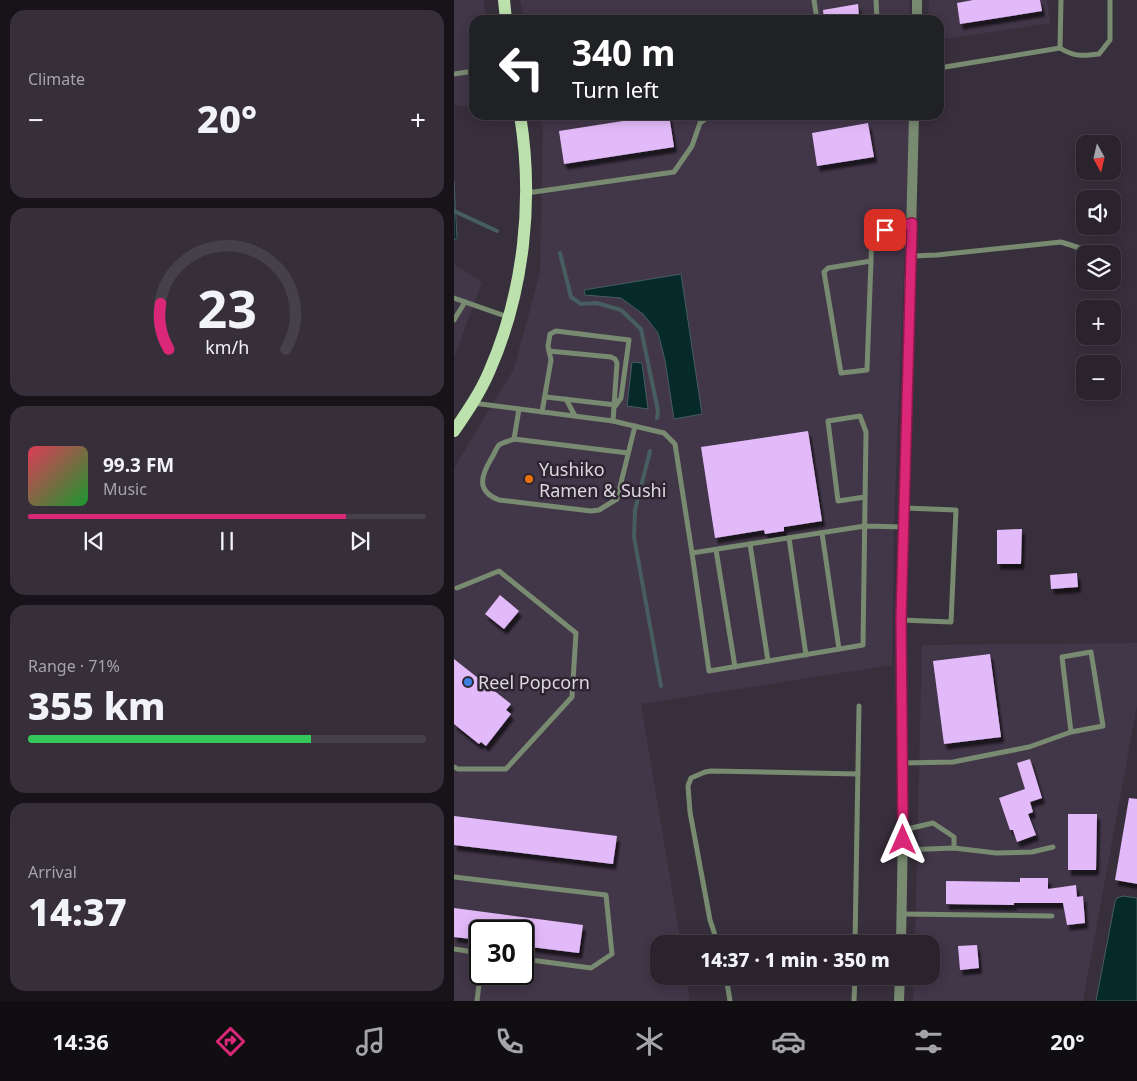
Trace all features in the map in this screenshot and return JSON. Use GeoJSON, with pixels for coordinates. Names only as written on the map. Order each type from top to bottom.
{"type":"FeatureCollection","features":[{"type":"Feature","properties":{"kind":"main road"},"geometry":{"type":"LineString","coordinates":[[504,0],[506,15]]}},
{"type":"Feature","properties":{"kind":"main road"},"geometry":{"type":"LineString","coordinates":[[454,431],[474,403],[490,371],[509,317],[518,278],[527,192],[526,161],[521,120]]}},
{"type":"Feature","properties":{"kind":"street"},"geometry":{"type":"LineString","coordinates":[[916,15],[917,0]]}},
{"type":"Feature","properties":{"kind":"street"},"geometry":{"type":"LineString","coordinates":[[901,935],[903,830],[901,620],[912,256],[914,120]]}},
{"type":"Feature","properties":{"kind":"street"},"geometry":{"type":"LineString","coordinates":[[900,985],[900,1001]]}},
{"type":"Feature","properties":{"kind":"lane"},"geometry":{"type":"LineString","coordinates":[[814,0],[816,15]]}},
{"type":"Feature","properties":{"kind":"lane"},"geometry":{"type":"LineString","coordinates":[[876,0],[877,15]]}},
{"type":"Feature","properties":{"kind":"lane"},"geometry":{"type":"LineString","coordinates":[[1060,48],[1061,0]]}},
{"type":"Feature","properties":{"kind":"lane"},"geometry":{"type":"LineString","coordinates":[[944,67],[1060,48],[1070,55],[1085,56],[1099,54],[1110,40],[1110,0]]}},
{"type":"Feature","properties":{"kind":"lane"},"geometry":{"type":"LineString","coordinates":[[454,74],[469,72]]}},
{"type":"Feature","properties":{"kind":"lane"},"geometry":{"type":"LineString","coordinates":[[527,192],[674,172],[692,146],[700,122],[703,120]]}},
{"type":"Feature","properties":{"kind":"lane"},"geometry":{"type":"LineString","coordinates":[[871,261],[828,268],[824,272],[841,373],[867,370],[871,261],[872,233],[912,223]]}},
{"type":"Feature","properties":{"kind":"lane"},"geometry":{"type":"LineString","coordinates":[[912,256],[1061,242],[1076,247]]}},
{"type":"Feature","properties":{"kind":"lane"},"geometry":{"type":"LineString","coordinates":[[454,298],[509,317]]}},
{"type":"Feature","properties":{"kind":"lane"},"geometry":{"type":"LineString","coordinates":[[454,320],[465,302]]}},
{"type":"Feature","properties":{"kind":"lane"},"geometry":{"type":"LineString","coordinates":[[542,412],[551,360],[549,350],[550,334],[556,331],[629,340],[621,398],[616,405]]}},
{"type":"Feature","properties":{"kind":"lane"},"geometry":{"type":"LineString","coordinates":[[549,350],[615,359],[617,363],[614,422]]}},
{"type":"Feature","properties":{"kind":"lane"},"geometry":{"type":"LineString","coordinates":[[546,397],[616,405]]}},
{"type":"Feature","properties":{"kind":"lane"},"geometry":{"type":"LineString","coordinates":[[566,399],[575,416]]}},
{"type":"Feature","properties":{"kind":"lane"},"geometry":{"type":"LineString","coordinates":[[474,403],[635,426],[664,433],[675,444],[709,671],[862,645],[865,526],[866,432],[860,416],[828,421],[838,501],[865,498]]}},
{"type":"Feature","properties":{"kind":"lane"},"geometry":{"type":"LineString","coordinates":[[514,439],[519,409]]}},
{"type":"Feature","properties":{"kind":"lane"},"geometry":{"type":"LineString","coordinates":[[628,453],[514,439],[500,445],[484,472],[482,481],[484,490],[491,497],[499,500],[591,511],[599,510],[617,499],[635,426]]}},
{"type":"Feature","properties":{"kind":"lane"},"geometry":{"type":"LineString","coordinates":[[901,620],[951,622],[956,510],[905,508]]}},
{"type":"Feature","properties":{"kind":"lane"},"geometry":{"type":"LineString","coordinates":[[692,553],[865,526],[904,526]]}},
{"type":"Feature","properties":{"kind":"lane"},"geometry":{"type":"LineString","coordinates":[[822,533],[839,649]]}},
{"type":"Feature","properties":{"kind":"lane"},"geometry":{"type":"LineString","coordinates":[[789,538],[806,655]]}},
{"type":"Feature","properties":{"kind":"lane"},"geometry":{"type":"LineString","coordinates":[[750,544],[768,661]]}},
{"type":"Feature","properties":{"kind":"lane"},"geometry":{"type":"LineString","coordinates":[[716,550],[735,667]]}},
{"type":"Feature","properties":{"kind":"lane"},"geometry":{"type":"LineString","coordinates":[[454,767],[458,769],[506,769],[572,698],[576,633],[500,571],[455,588]]}},
{"type":"Feature","properties":{"kind":"lane"},"geometry":{"type":"LineString","coordinates":[[902,763],[953,762],[1029,747],[1071,732],[1103,726],[1091,652],[1062,657],[1071,732]]}},
{"type":"Feature","properties":{"kind":"lane"},"geometry":{"type":"LineString","coordinates":[[855,935],[859,706]]}},
{"type":"Feature","properties":{"kind":"lane"},"geometry":{"type":"LineString","coordinates":[[715,935],[710,920],[690,812],[688,786],[691,778],[711,771],[858,774]]}},
{"type":"Feature","properties":{"kind":"lane"},"geometry":{"type":"LineString","coordinates":[[903,830],[933,823],[954,837],[954,848]]}},
{"type":"Feature","properties":{"kind":"lane"},"geometry":{"type":"LineString","coordinates":[[903,850],[954,848],[996,853],[1032,852],[1053,847]]}},
{"type":"Feature","properties":{"kind":"lane"},"geometry":{"type":"LineString","coordinates":[[454,877],[606,895],[612,954],[590,968],[534,960]]}},
{"type":"Feature","properties":{"kind":"lane"},"geometry":{"type":"LineString","coordinates":[[902,914],[1052,916]]}},
{"type":"Feature","properties":{"kind":"lane"},"geometry":{"type":"LineString","coordinates":[[454,949],[469,951]]}},
{"type":"Feature","properties":{"kind":"lane"},"geometry":{"type":"LineString","coordinates":[[477,1001],[479,985]]}},
{"type":"Feature","properties":{"kind":"lane"},"geometry":{"type":"LineString","coordinates":[[727,985],[730,1001]]}},
{"type":"Feature","properties":{"kind":"lane"},"geometry":{"type":"LineString","coordinates":[[854,1001],[855,985]]}},
{"type":"Feature","properties":{"kind":"shaded area"},"geometry":{"type":"Polygon","coordinates":[[[454,0],[484,0],[486,15],[469,15],[469,106],[454,105],[454,0]]]}},
{"type":"Feature","properties":{"kind":"shaded area"},"geometry":{"type":"Polygon","coordinates":[[[520,0],[909,0],[910,15],[523,15],[520,0]]]}},
{"type":"Feature","properties":{"kind":"shaded area"},"geometry":{"type":"Polygon","coordinates":[[[929,0],[1047,0],[1050,23],[944,39],[944,15],[928,15],[929,0]]]}},
{"type":"Feature","properties":{"kind":"shaded area"},"geometry":{"type":"Polygon","coordinates":[[[541,120],[910,120],[894,522],[892,665],[641,704],[680,935],[650,935],[650,985],[687,985],[690,1001],[454,1001],[454,468],[514,369],[540,272],[543,132],[541,120]]]}},
{"type":"Feature","properties":{"kind":"shaded area"},"geometry":{"type":"Polygon","coordinates":[[[454,181],[457,238],[454,240],[454,181]]]}},
{"type":"Feature","properties":{"kind":"shaded area"},"geometry":{"type":"Polygon","coordinates":[[[454,264],[482,282],[454,358],[454,264]]]}},
{"type":"Feature","properties":{"kind":"shaded area"},"geometry":{"type":"Polygon","coordinates":[[[681,274],[702,414],[674,419],[665,360],[658,333],[643,314],[621,298],[585,295],[584,290],[681,274]]]}},
{"type":"Feature","properties":{"kind":"shaded area"},"geometry":{"type":"Polygon","coordinates":[[[632,362],[642,363],[648,409],[627,406],[632,362]]]}},
{"type":"Feature","properties":{"kind":"shaded area"},"geometry":{"type":"Polygon","coordinates":[[[1137,643],[1137,705],[1083,1001],[913,1001],[914,985],[940,985],[940,935],[915,935],[922,645],[1137,643]]]}},
{"type":"Feature","properties":{"kind":"shaded area"},"geometry":{"type":"Polygon","coordinates":[[[1123,896],[1137,898],[1137,1001],[1096,1001],[1115,902],[1117,898],[1123,896]]]}},
{"type":"Feature","properties":{"kind":"building"},"geometry":{"type":"Polygon","coordinates":[[[973,0],[1040,0],[1042,11],[960,24],[957,3],[973,0]]]}},
{"type":"Feature","properties":{"kind":"building"},"geometry":{"type":"Polygon","coordinates":[[[858,4],[859,15],[824,15],[823,10],[858,4]]]}},
{"type":"Feature","properties":{"kind":"building"},"geometry":{"type":"Polygon","coordinates":[[[629,120],[670,120],[674,147],[564,164],[559,131],[629,120]]]}},
{"type":"Feature","properties":{"kind":"building"},"geometry":{"type":"Polygon","coordinates":[[[868,123],[874,157],[817,166],[812,133],[868,123]]]}},
{"type":"Feature","properties":{"kind":"building"},"geometry":{"type":"Polygon","coordinates":[[[808,431],[822,521],[784,527],[784,531],[765,534],[764,530],[715,538],[701,447],[808,431]]]}},
{"type":"Feature","properties":{"kind":"building"},"geometry":{"type":"Polygon","coordinates":[[[1022,529],[1021,564],[997,564],[997,530],[1022,529]]]}},
{"type":"Feature","properties":{"kind":"building"},"geometry":{"type":"Polygon","coordinates":[[[1077,573],[1078,587],[1051,589],[1050,575],[1077,573]]]}},
{"type":"Feature","properties":{"kind":"building"},"geometry":{"type":"Polygon","coordinates":[[[500,595],[519,611],[504,629],[485,614],[500,595]]]}},
{"type":"Feature","properties":{"kind":"building"},"geometry":{"type":"Polygon","coordinates":[[[990,654],[1001,737],[944,744],[933,661],[990,654]]]}},
{"type":"Feature","properties":{"kind":"building","name":"Reel Popcorn"},"geometry":{"type":"Polygon","coordinates":[[[454,659],[511,704],[506,710],[511,714],[486,746],[481,742],[479,744],[454,724],[454,659]]]}},
{"type":"Feature","properties":{"kind":"building"},"geometry":{"type":"Polygon","coordinates":[[[1030,759],[1042,798],[1030,802],[1033,812],[1028,814],[1036,835],[1017,842],[1013,830],[1010,830],[999,798],[1025,789],[1017,763],[1030,759]]]}},
{"type":"Feature","properties":{"kind":"building"},"geometry":{"type":"Polygon","coordinates":[[[1129,798],[1138,799],[1138,884],[1115,880],[1129,798]]]}},
{"type":"Feature","properties":{"kind":"building"},"geometry":{"type":"Polygon","coordinates":[[[1068,814],[1097,814],[1096,870],[1068,870],[1068,814]]]}},
{"type":"Feature","properties":{"kind":"building"},"geometry":{"type":"Polygon","coordinates":[[[454,816],[617,836],[613,864],[454,845],[454,816]]]}},
{"type":"Feature","properties":{"kind":"building"},"geometry":{"type":"Polygon","coordinates":[[[1020,878],[1048,878],[1048,889],[1076,885],[1077,897],[1083,896],[1085,923],[1067,925],[1063,903],[1014,903],[1014,905],[946,904],[946,881],[1020,882],[1020,878]]]}},
{"type":"Feature","properties":{"kind":"building"},"geometry":{"type":"Polygon","coordinates":[[[454,908],[583,925],[579,953],[534,947],[534,920],[469,920],[469,939],[454,937],[454,908]]]}},
{"type":"Feature","properties":{"kind":"building"},"geometry":{"type":"Polygon","coordinates":[[[977,945],[979,968],[960,970],[958,946],[977,945]]]}},
{"type":"Feature","properties":{"kind":"waterway"},"geometry":{"type":"LineString","coordinates":[[454,211],[497,231]]}},
{"type":"Feature","properties":{"kind":"waterway"},"geometry":{"type":"LineString","coordinates":[[560,253],[571,297],[581,304],[597,303],[621,310],[641,329],[658,411],[657,418]]}},
{"type":"Feature","properties":{"kind":"waterway"},"geometry":{"type":"LineString","coordinates":[[650,451],[635,510],[634,537],[661,686]]}},
{"type":"Feature","properties":{"kind":"place","name":"Yushiko Ramen & Sushi"},"geometry":{"type":"Point","coordinates":[529,479]}},
{"type":"Feature","properties":{"kind":"place","name":"Reel Popcorn"},"geometry":{"type":"Point","coordinates":[468,682]}},
{"type":"Feature","properties":{"kind":"route"},"geometry":{"type":"LineString","coordinates":[[885,230],[912,223],[901,620],[903,840]]}}]}
